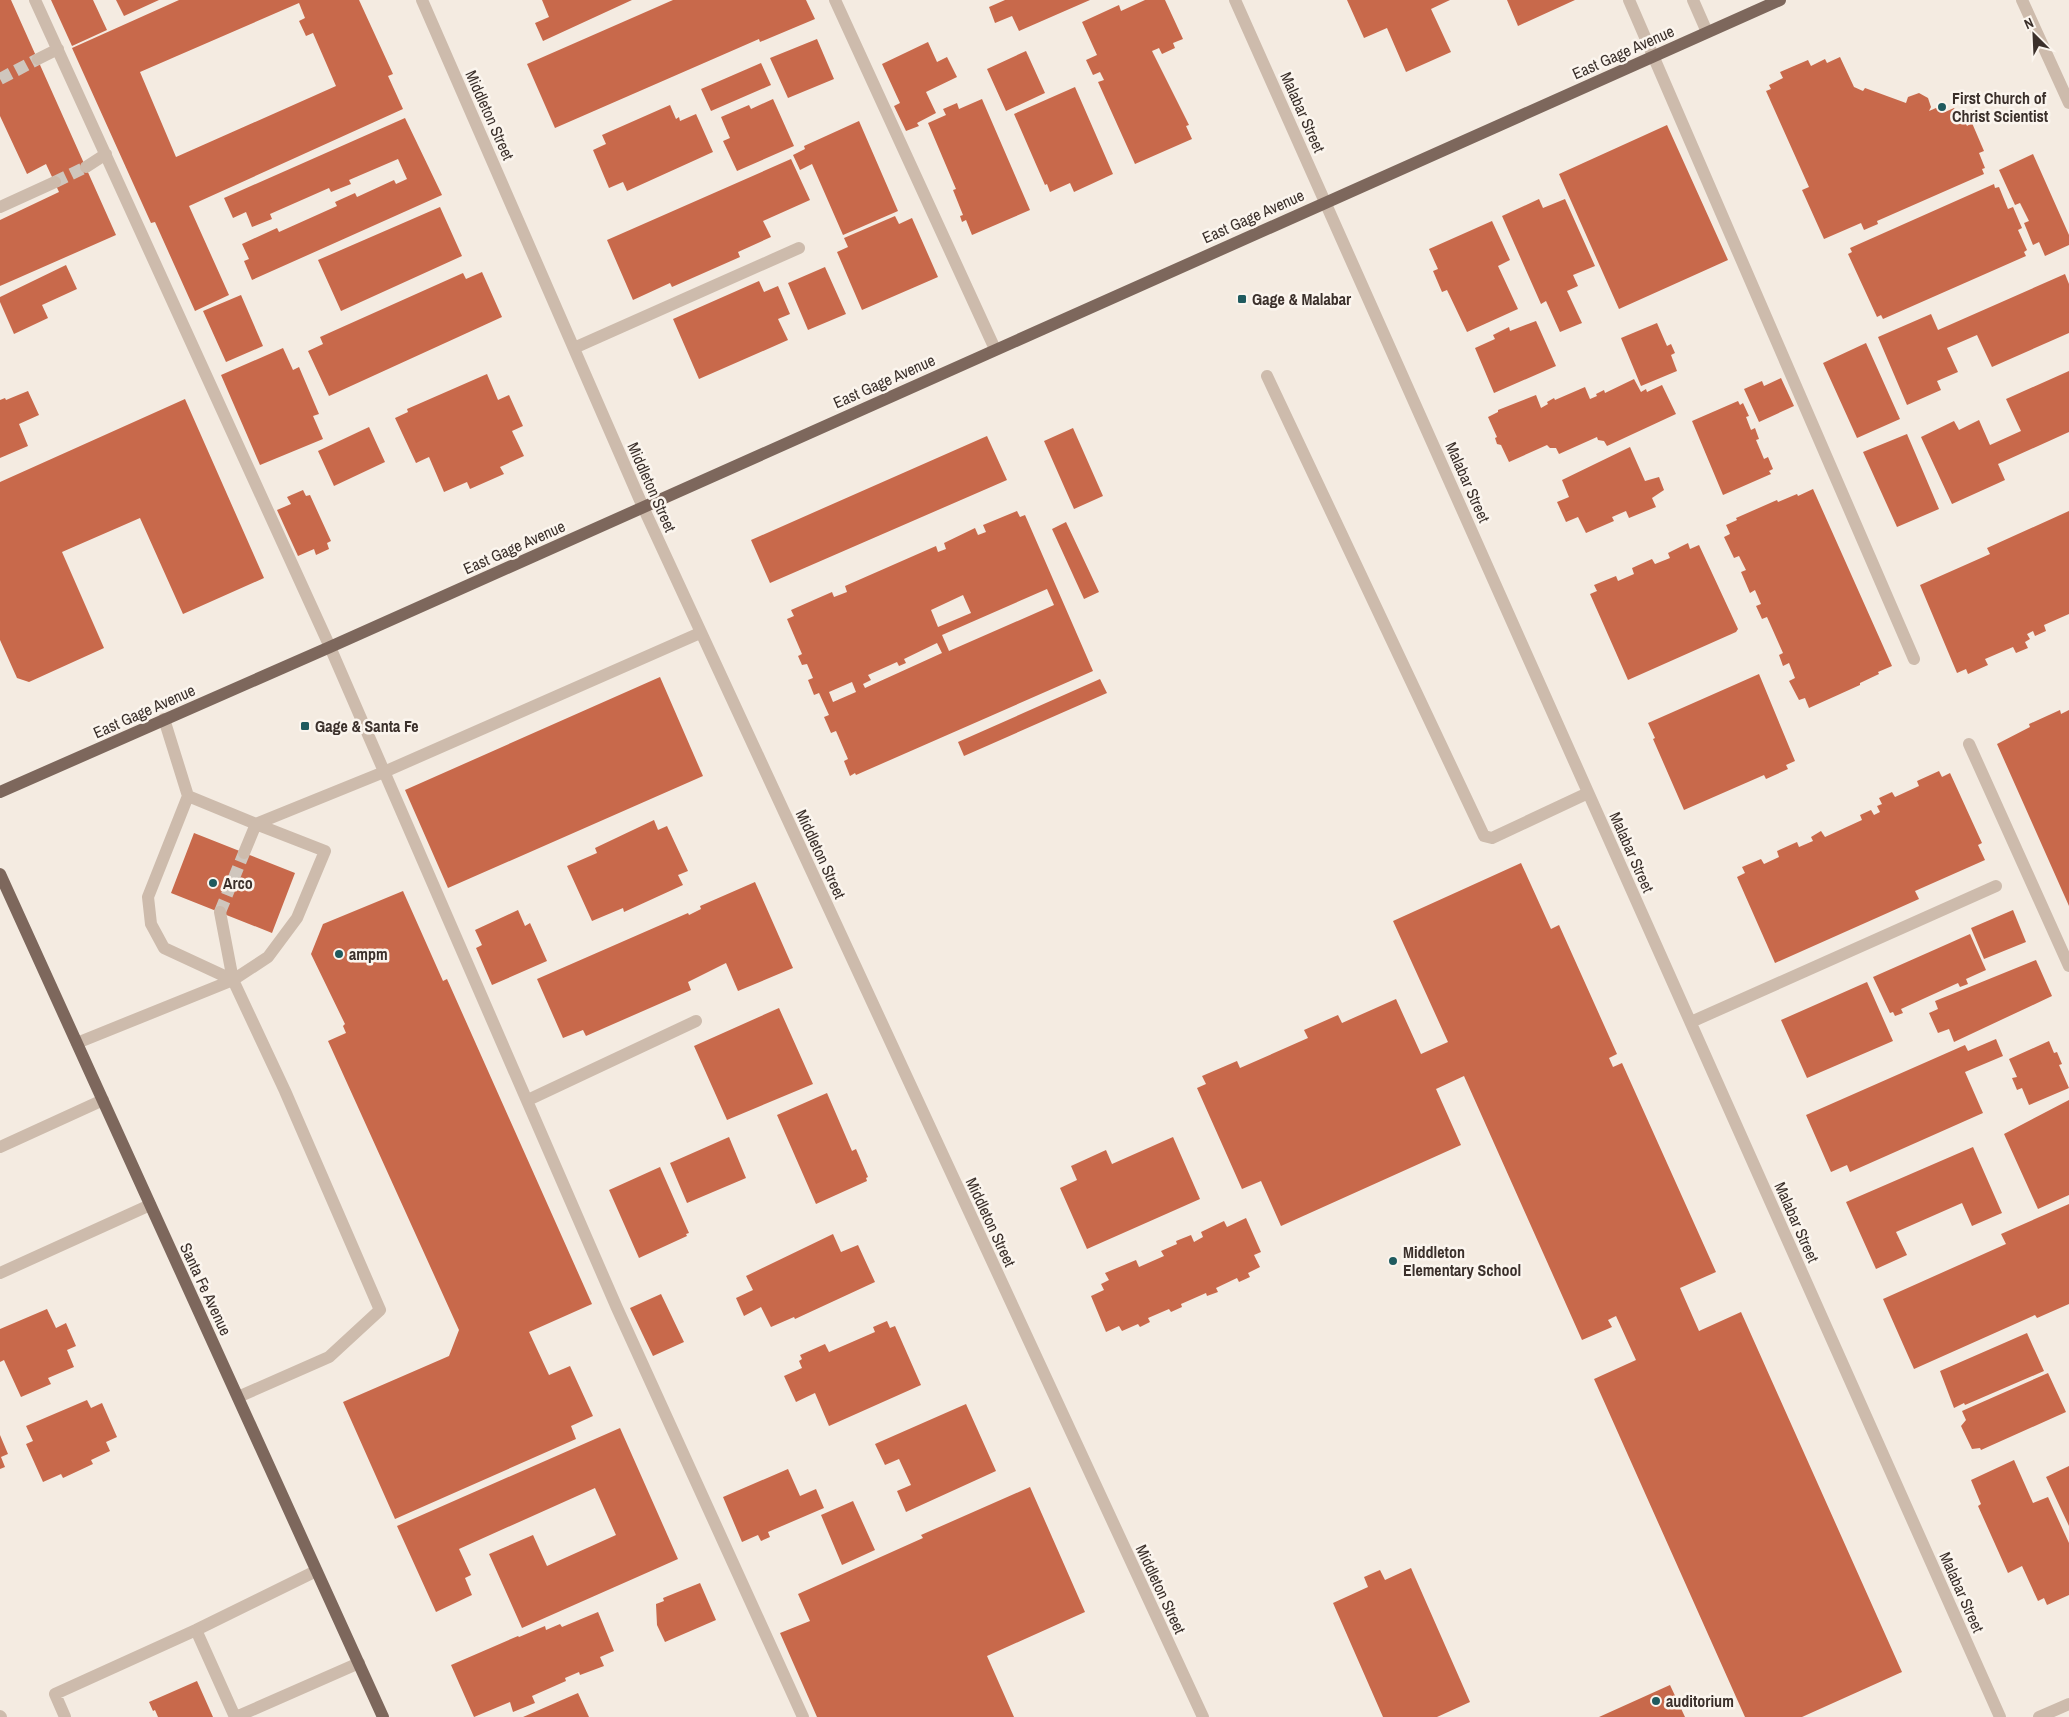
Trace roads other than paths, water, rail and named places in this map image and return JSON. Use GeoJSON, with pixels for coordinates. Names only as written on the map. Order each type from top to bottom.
{"type":"FeatureCollection","features":[{"type":"Feature","properties":{"kind":"main road","name":"East Gage Avenue"},"geometry":{"type":"LineString","coordinates":[[0,792],[330,647],[1325,201],[1780,0]]}},
{"type":"Feature","properties":{"kind":"main road","name":"Santa Fe Avenue"},"geometry":{"type":"LineString","coordinates":[[0,874],[383,1717]]}},
{"type":"Feature","properties":{"kind":"street"},"geometry":{"type":"LineString","coordinates":[[35,0],[330,647],[617,1308],[803,1717]]}},
{"type":"Feature","properties":{"kind":"street","name":"Middleton Street"},"geometry":{"type":"LineString","coordinates":[[422,0],[643,507],[700,633],[1203,1717]]}},
{"type":"Feature","properties":{"kind":"street"},"geometry":{"type":"LineString","coordinates":[[835,0],[996,349]]}},
{"type":"Feature","properties":{"kind":"street","name":"Malabar Street"},"geometry":{"type":"LineString","coordinates":[[1234,0],[2000,1717]]}},
{"type":"Feature","properties":{"kind":"street"},"geometry":{"type":"LineString","coordinates":[[1629,0],[1914,659]]}},
{"type":"Feature","properties":{"kind":"street"},"geometry":{"type":"LineString","coordinates":[[1693,0],[1707,32]]}},
{"type":"Feature","properties":{"kind":"street"},"geometry":{"type":"LineString","coordinates":[[2022,0],[2069,103]]}},
{"type":"Feature","properties":{"kind":"street"},"geometry":{"type":"LineString","coordinates":[[38,60],[58,49]]}},
{"type":"Feature","properties":{"kind":"street"},"geometry":{"type":"LineString","coordinates":[[86,167],[106,154]]}},
{"type":"Feature","properties":{"kind":"street"},"geometry":{"type":"LineString","coordinates":[[0,207],[55,182]]}},
{"type":"Feature","properties":{"kind":"street"},"geometry":{"type":"LineString","coordinates":[[574,348],[800,248]]}},
{"type":"Feature","properties":{"kind":"street"},"geometry":{"type":"LineString","coordinates":[[1267,376],[1484,836],[1492,838],[1588,793]]}},
{"type":"Feature","properties":{"kind":"street"},"geometry":{"type":"LineString","coordinates":[[244,853],[256,824],[384,772],[700,633]]}},
{"type":"Feature","properties":{"kind":"street"},"geometry":{"type":"LineString","coordinates":[[164,719],[188,796],[148,897],[151,924],[164,948],[233,980]]}},
{"type":"Feature","properties":{"kind":"street"},"geometry":{"type":"LineString","coordinates":[[1968,744],[2069,966]]}},
{"type":"Feature","properties":{"kind":"street"},"geometry":{"type":"LineString","coordinates":[[77,1043],[233,980],[268,957],[297,918],[325,851],[188,796]]}},
{"type":"Feature","properties":{"kind":"street"},"geometry":{"type":"LineString","coordinates":[[1691,1022],[1996,886]]}},
{"type":"Feature","properties":{"kind":"street"},"geometry":{"type":"LineString","coordinates":[[220,912],[233,980],[285,1091],[380,1310],[329,1357],[238,1397]]}},
{"type":"Feature","properties":{"kind":"street"},"geometry":{"type":"LineString","coordinates":[[528,1100],[696,1021]]}},
{"type":"Feature","properties":{"kind":"street"},"geometry":{"type":"LineString","coordinates":[[0,1147],[103,1100]]}},
{"type":"Feature","properties":{"kind":"street"},"geometry":{"type":"LineString","coordinates":[[0,1273],[150,1205]]}},
{"type":"Feature","properties":{"kind":"street"},"geometry":{"type":"LineString","coordinates":[[65,1717],[55,1694],[196,1630],[316,1571]]}},
{"type":"Feature","properties":{"kind":"street"},"geometry":{"type":"LineString","coordinates":[[196,1630],[235,1717],[359,1663]]}},
{"type":"Feature","properties":{"kind":"street"},"geometry":{"type":"LineString","coordinates":[[2039,1717],[2069,1704]]}},
{"type":"Feature","properties":{"kind":"tunnel"},"geometry":{"type":"LineString","coordinates":[[0,79],[38,59]]}},
{"type":"Feature","properties":{"kind":"tunnel"},"geometry":{"type":"LineString","coordinates":[[55,182],[86,167]]}},
{"type":"Feature","properties":{"kind":"tunnel"},"geometry":{"type":"LineString","coordinates":[[220,912],[244,853]]}},
{"type":"Feature","properties":{"kind":"place","name":"First Church of Christ Scientist"},"geometry":{"type":"Point","coordinates":[1942,107]}},
{"type":"Feature","properties":{"kind":"place","name":"Gage & Malabar"},"geometry":{"type":"Point","coordinates":[1242,299]}},
{"type":"Feature","properties":{"kind":"place","name":"Gage & Santa Fe"},"geometry":{"type":"Point","coordinates":[305,726]}},
{"type":"Feature","properties":{"kind":"place","name":"Arco"},"geometry":{"type":"Point","coordinates":[213,883]}},
{"type":"Feature","properties":{"kind":"place","name":"ampm"},"geometry":{"type":"Point","coordinates":[339,954]}},
{"type":"Feature","properties":{"kind":"place","name":"Middleton Elementary School"},"geometry":{"type":"Point","coordinates":[1393,1261]}},
{"type":"Feature","properties":{"kind":"place","name":"auditorium"},"geometry":{"type":"Point","coordinates":[1656,1701]}}]}
